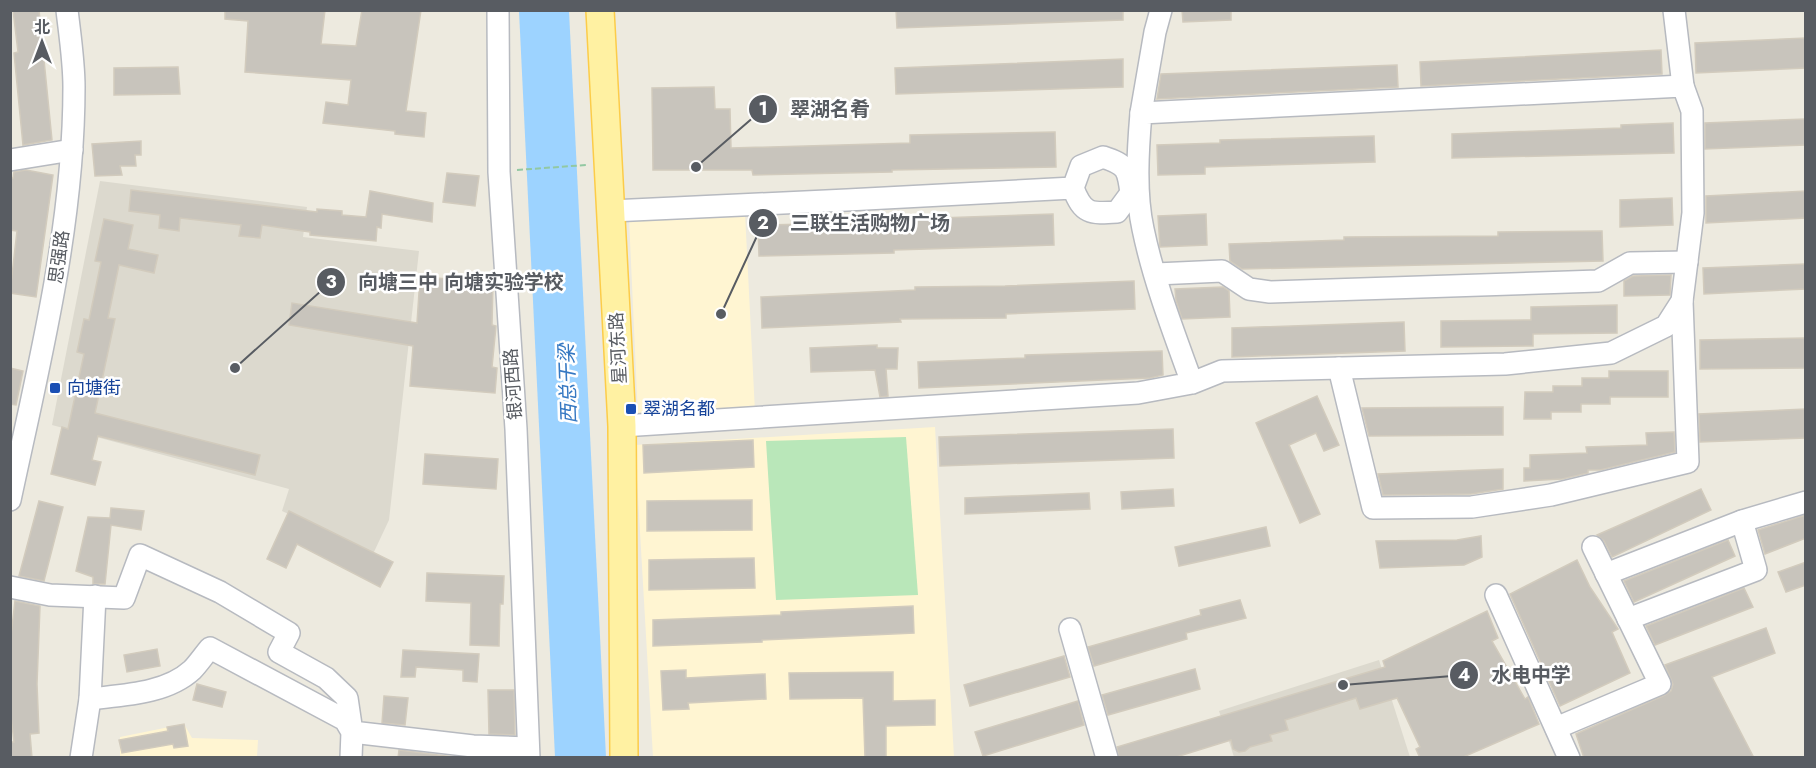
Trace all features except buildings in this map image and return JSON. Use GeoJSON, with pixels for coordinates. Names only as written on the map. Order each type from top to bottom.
{"type":"FeatureCollection","features":[{"type":"Feature","properties":{"kind":"main road","name":"星河东路"},"geometry":{"type":"LineString","coordinates":[[600,10],[622,426],[624,758]]}},
{"type":"Feature","properties":{"kind":"street","name":"思强路"},"geometry":{"type":"LineString","coordinates":[[10,500],[56,281],[72,150],[74,85],[67,10]]}},
{"type":"Feature","properties":{"kind":"street","name":"银河西路"},"geometry":{"type":"LineString","coordinates":[[498,10],[499,172],[516,429],[528,753]]}},
{"type":"Feature","properties":{"kind":"street"},"geometry":{"type":"LineString","coordinates":[[1161,10],[1141,113],[1137,158],[1142,227],[1166,313],[1192,383]]}},
{"type":"Feature","properties":{"kind":"street"},"geometry":{"type":"LineString","coordinates":[[1339,368],[1373,508],[1472,507],[1551,495],[1688,462],[1682,301],[1693,213],[1692,111],[1683,86],[1674,10]]}},
{"type":"Feature","properties":{"kind":"street"},"geometry":{"type":"LineString","coordinates":[[1141,113],[1683,86]]}},
{"type":"Feature","properties":{"kind":"street"},"geometry":{"type":"LineString","coordinates":[[10,160],[72,150]]}},
{"type":"Feature","properties":{"kind":"street"},"geometry":{"type":"LineString","coordinates":[[611,211],[1073,188]]}},
{"type":"Feature","properties":{"kind":"street"},"geometry":{"type":"LineString","coordinates":[[1156,274],[1222,271],[1249,289],[1270,292],[1598,281],[1630,263],[1687,262]]}},
{"type":"Feature","properties":{"kind":"street"},"geometry":{"type":"LineString","coordinates":[[622,426],[1138,393],[1192,383],[1222,371],[1505,364],[1611,353],[1666,326],[1682,301]]}},
{"type":"Feature","properties":{"kind":"street"},"geometry":{"type":"LineString","coordinates":[[1606,574],[1742,521],[1806,502]]}},
{"type":"Feature","properties":{"kind":"street"},"geometry":{"type":"LineString","coordinates":[[1628,619],[1756,570],[1742,521]]}},
{"type":"Feature","properties":{"kind":"street"},"geometry":{"type":"LineString","coordinates":[[1556,728],[1660,684],[1593,547]]}},
{"type":"Feature","properties":{"kind":"street"},"geometry":{"type":"LineString","coordinates":[[10,586],[50,595],[124,598],[141,555],[220,592],[289,633],[279,652],[326,678],[348,698],[351,758]]}},
{"type":"Feature","properties":{"kind":"street"},"geometry":{"type":"LineString","coordinates":[[1496,595],[1569,758]]}},
{"type":"Feature","properties":{"kind":"street"},"geometry":{"type":"LineString","coordinates":[[81,758],[90,699],[95,596]]}},
{"type":"Feature","properties":{"kind":"street"},"geometry":{"type":"LineString","coordinates":[[1070,629],[1107,758]]}},
{"type":"Feature","properties":{"kind":"street"},"geometry":{"type":"LineString","coordinates":[[90,699],[128,694],[170,684],[191,671],[210,648],[345,720],[351,732]]}},
{"type":"Feature","properties":{"kind":"street"},"geometry":{"type":"LineString","coordinates":[[351,732],[528,753]]}},
{"type":"Feature","properties":{"kind":"path"},"geometry":{"type":"LineString","coordinates":[[499,172],[607,164]]}},
{"type":"Feature","properties":{"kind":"shaded area"},"geometry":{"type":"Polygon","coordinates":[[[100,181],[307,207],[303,237],[419,251],[389,520],[373,554],[282,511],[289,489],[52,425],[100,181]]]}},
{"type":"Feature","properties":{"kind":"shaded area"},"geometry":{"type":"Polygon","coordinates":[[[745,213],[755,412],[638,417],[629,218],[745,213]]]}},
{"type":"Feature","properties":{"kind":"shaded area"},"geometry":{"type":"Polygon","coordinates":[[[935,427],[954,757],[653,757],[635,445],[935,427]]]}},
{"type":"Feature","properties":{"kind":"shaded area"},"geometry":{"type":"Polygon","coordinates":[[[1379,660],[1410,757],[1234,757],[1219,711],[1379,660]]]}},
{"type":"Feature","properties":{"kind":"shaded area"},"geometry":{"type":"Polygon","coordinates":[[[184,724],[192,738],[258,740],[257,757],[120,758],[120,737],[184,724]]]}},
{"type":"Feature","properties":{"kind":"green space"},"geometry":{"type":"Polygon","coordinates":[[[906,437],[918,595],[776,600],[766,441],[906,437]]]}},
{"type":"Feature","properties":{"kind":"water","name":"西总干梁"},"geometry":{"type":"Polygon","coordinates":[[[519,11],[569,11],[606,757],[555,757],[519,11]]]}},
{"type":"Feature","properties":{"kind":"place","name":"翠湖名肴"},"geometry":{"type":"Point","coordinates":[696,167]}},
{"type":"Feature","properties":{"kind":"place","name":"三联生活购物广场"},"geometry":{"type":"Point","coordinates":[721,314]}},
{"type":"Feature","properties":{"kind":"place","name":"向塘三中 向塘实验学校"},"geometry":{"type":"Point","coordinates":[235,368]}},
{"type":"Feature","properties":{"kind":"place","name":"向塘街"},"geometry":{"type":"Point","coordinates":[55,388]}},
{"type":"Feature","properties":{"kind":"place","name":"翠湖名都"},"geometry":{"type":"Point","coordinates":[631,409]}},
{"type":"Feature","properties":{"kind":"place","name":"水电中学"},"geometry":{"type":"Point","coordinates":[1343,685]}}]}
